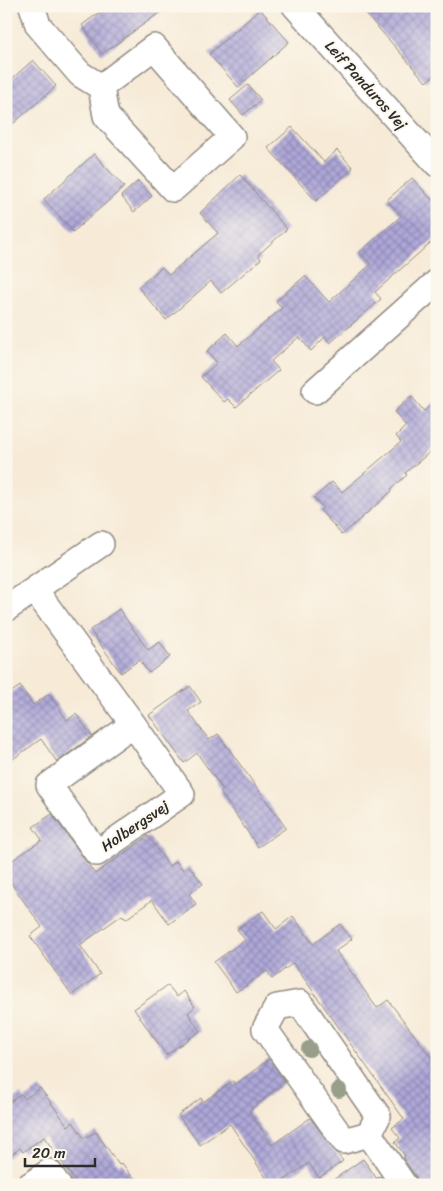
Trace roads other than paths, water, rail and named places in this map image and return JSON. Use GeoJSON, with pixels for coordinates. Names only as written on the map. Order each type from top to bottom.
{"type":"FeatureCollection","features":[{"type":"Feature","properties":{"kind":"street"},"geometry":{"type":"LineString","coordinates":[[32,6],[38,25],[80,74],[101,87],[106,116],[174,189],[232,137],[154,47],[101,87]]}},
{"type":"Feature","properties":{"kind":"street","name":"Leif Panduros Vej"},"geometry":{"type":"LineString","coordinates":[[295,6],[437,164]]}},
{"type":"Feature","properties":{"kind":"street"},"geometry":{"type":"LineString","coordinates":[[315,391],[437,282]]}},
{"type":"Feature","properties":{"kind":"street"},"geometry":{"type":"LineString","coordinates":[[6,609],[101,544]]}},
{"type":"Feature","properties":{"kind":"street","name":"Holbergsvej"},"geometry":{"type":"LineString","coordinates":[[35,590],[133,724],[182,794],[97,853],[49,785],[133,724]]}},
{"type":"Feature","properties":{"kind":"street"},"geometry":{"type":"LineString","coordinates":[[300,1002],[378,1116],[369,1134],[344,1141],[265,1029],[277,1006],[300,1002]]}},
{"type":"Feature","properties":{"kind":"street"},"geometry":{"type":"LineString","coordinates":[[369,1134],[404,1185]]}},
{"type":"Feature","properties":{"kind":"street"},"geometry":{"type":"LineString","coordinates":[[30,1185],[49,1172],[58,1185]]}}]}
